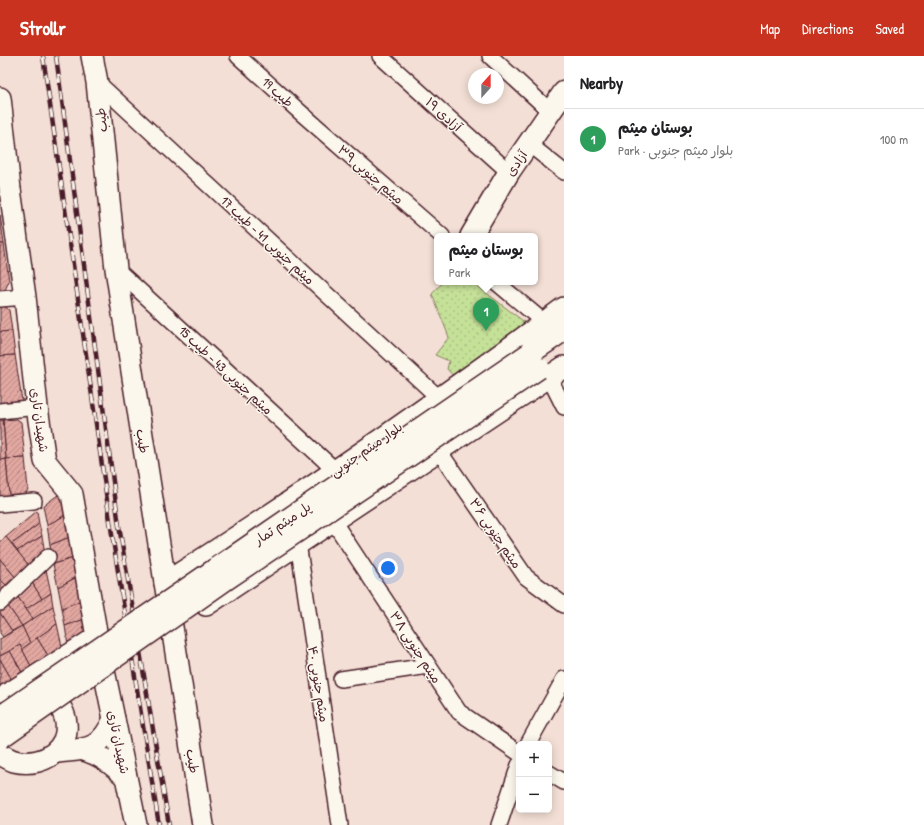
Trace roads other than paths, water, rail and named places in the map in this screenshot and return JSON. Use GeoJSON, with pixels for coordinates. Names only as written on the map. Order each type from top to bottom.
{"type":"FeatureCollection","features":[{"type":"Feature","properties":{"kind":"main road","name":"طیب"},"geometry":{"type":"LineString","coordinates":[[92,56],[97,82],[116,269],[203,825]]}},
{"type":"Feature","properties":{"kind":"main road","name":"آزادی"},"geometry":{"type":"LineString","coordinates":[[473,233],[509,172],[564,92]]}},
{"type":"Feature","properties":{"kind":"main road","name":"شهیدان تاری"},"geometry":{"type":"LineString","coordinates":[[0,98],[5,190],[25,297],[37,407],[45,460],[72,494],[97,637],[136,825]]}},
{"type":"Feature","properties":{"kind":"main road","name":"بلوار میثم جنوبی"},"geometry":{"type":"LineString","coordinates":[[165,583],[335,470],[439,398],[564,308]]}},
{"type":"Feature","properties":{"kind":"main road","name":"پل میثم تمار"},"geometry":{"type":"LineString","coordinates":[[0,717],[545,366],[564,330]]}},
{"type":"Feature","properties":{"kind":"main road","name":"پل میثم تمار"},"geometry":{"type":"LineString","coordinates":[[0,738],[228,578],[545,366],[564,351]]}},
{"type":"Feature","properties":{"kind":"main road"},"geometry":{"type":"LineString","coordinates":[[172,628],[439,450],[545,366]]}},
{"type":"Feature","properties":{"kind":"main road"},"geometry":{"type":"LineString","coordinates":[[212,553],[206,563],[206,574],[212,583],[222,588],[233,587]]}},
{"type":"Feature","properties":{"kind":"main road"},"geometry":{"type":"LineString","coordinates":[[4,697],[97,637]]}},
{"type":"Feature","properties":{"kind":"main road"},"geometry":{"type":"LineString","coordinates":[[4,697],[26,690],[36,690],[52,696],[60,707],[66,726],[64,740],[51,755]]}},
{"type":"Feature","properties":{"kind":"main road"},"geometry":{"type":"LineString","coordinates":[[0,754],[14,761],[30,763],[51,755],[84,750],[99,743],[109,732],[114,719]]}},
{"type":"Feature","properties":{"kind":"main road"},"geometry":{"type":"LineString","coordinates":[[84,750],[96,754],[108,761],[126,777]]}},
{"type":"Feature","properties":{"kind":"street","name":"طیب 19"},"geometry":{"type":"LineString","coordinates":[[238,56],[300,112]]}},
{"type":"Feature","properties":{"kind":"street","name":"آزادی ۱۹"},"geometry":{"type":"LineString","coordinates":[[380,56],[509,172]]}},
{"type":"Feature","properties":{"kind":"street"},"geometry":{"type":"LineString","coordinates":[[490,56],[551,112]]}},
{"type":"Feature","properties":{"kind":"street","name":"میثم جنوبی 41 - طیب 17"},"geometry":{"type":"LineString","coordinates":[[97,82],[439,398]]}},
{"type":"Feature","properties":{"kind":"street","name":"میثم جنوبی ۳۹"},"geometry":{"type":"LineString","coordinates":[[300,112],[439,233]]}},
{"type":"Feature","properties":{"kind":"street"},"geometry":{"type":"LineString","coordinates":[[529,144],[564,172]]}},
{"type":"Feature","properties":{"kind":"street","name":"میثم جنوبی 43 - طیب 15"},"geometry":{"type":"LineString","coordinates":[[116,269],[335,470]]}},
{"type":"Feature","properties":{"kind":"street"},"geometry":{"type":"LineString","coordinates":[[500,285],[545,323]]}},
{"type":"Feature","properties":{"kind":"street"},"geometry":{"type":"LineString","coordinates":[[0,299],[25,297]]}},
{"type":"Feature","properties":{"kind":"street"},"geometry":{"type":"LineString","coordinates":[[545,366],[564,407]]}},
{"type":"Feature","properties":{"kind":"street"},"geometry":{"type":"LineString","coordinates":[[0,412],[37,407]]}},
{"type":"Feature","properties":{"kind":"street","name":"میثم جنوبی ۳۶"},"geometry":{"type":"LineString","coordinates":[[439,450],[526,577],[564,605]]}},
{"type":"Feature","properties":{"kind":"street"},"geometry":{"type":"LineString","coordinates":[[0,504],[34,501]]}},
{"type":"Feature","properties":{"kind":"street","name":"میثم جنوبی ۳۸"},"geometry":{"type":"LineString","coordinates":[[333,521],[458,712],[516,751]]}},
{"type":"Feature","properties":{"kind":"street","name":"میثم جنوبی ۴۰"},"geometry":{"type":"LineString","coordinates":[[298,543],[340,825]]}},
{"type":"Feature","properties":{"kind":"street"},"geometry":{"type":"LineString","coordinates":[[0,603],[48,557]]}},
{"type":"Feature","properties":{"kind":"street"},"geometry":{"type":"LineString","coordinates":[[340,679],[428,666]]}},
{"type":"Feature","properties":{"kind":"street"},"geometry":{"type":"LineString","coordinates":[[530,741],[563,685]]}},
{"type":"Feature","properties":{"kind":"street"},"geometry":{"type":"LineString","coordinates":[[499,825],[516,774]]}},
{"type":"Feature","properties":{"kind":"street"},"geometry":{"type":"LineString","coordinates":[[552,775],[564,782]]}},
{"type":"Feature","properties":{"kind":"railway"},"geometry":{"type":"LineString","coordinates":[[43,56],[111,528],[159,825]]}},
{"type":"Feature","properties":{"kind":"railway"},"geometry":{"type":"LineString","coordinates":[[56,56],[119,526],[169,825]]}},
{"type":"Feature","properties":{"kind":"place","name":"بوستان میثم"},"geometry":{"type":"Point","coordinates":[486,331]}}]}
